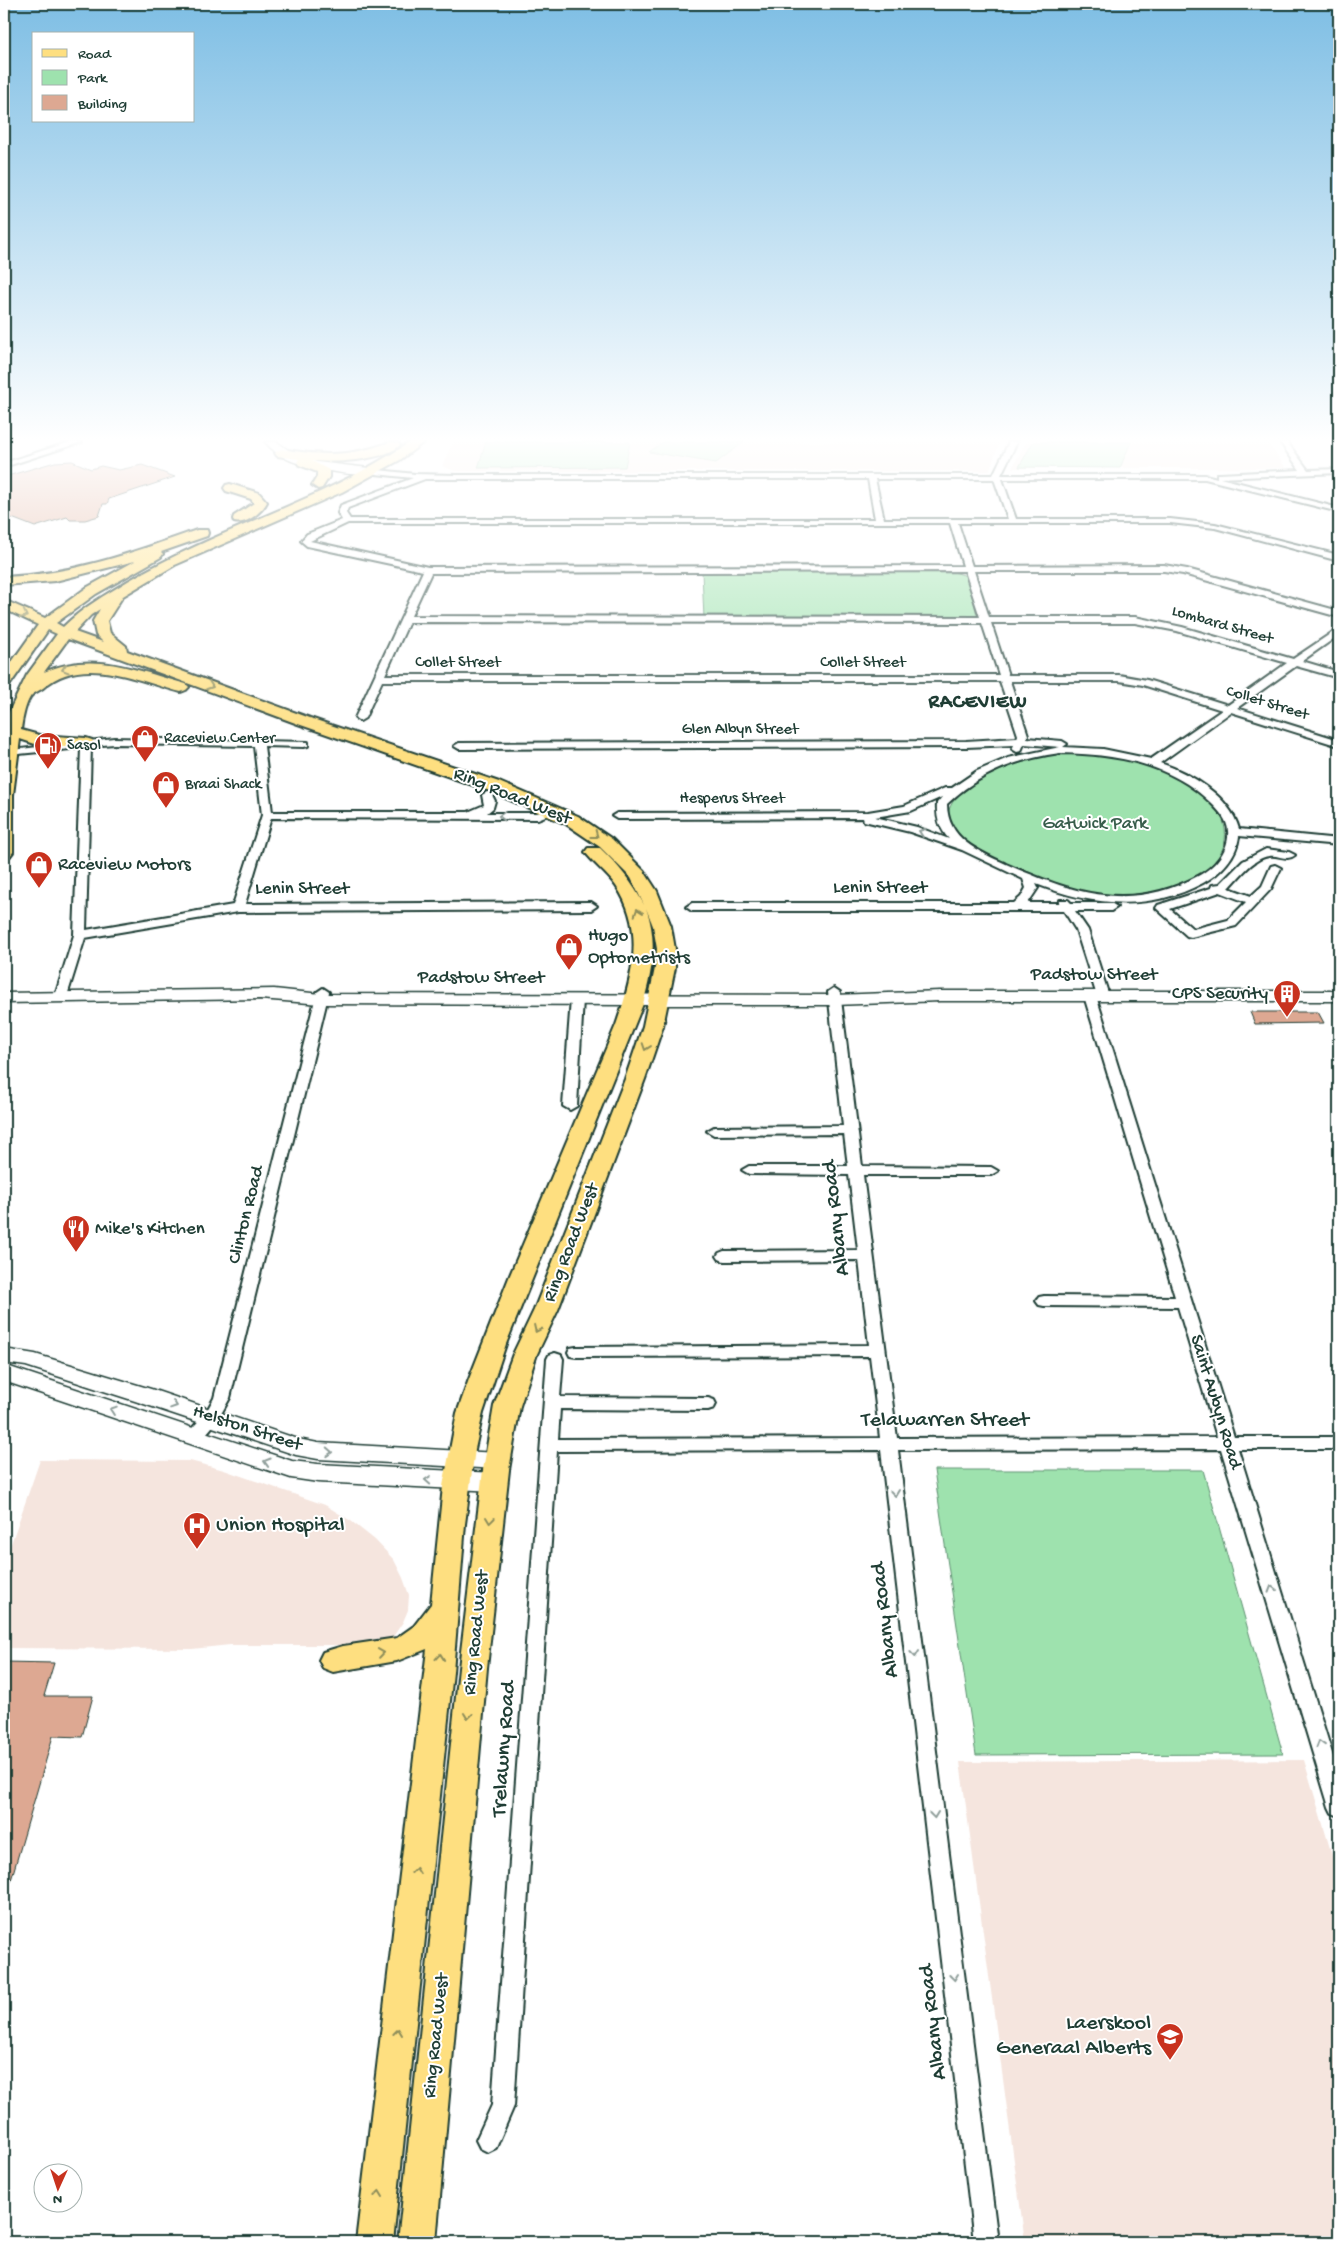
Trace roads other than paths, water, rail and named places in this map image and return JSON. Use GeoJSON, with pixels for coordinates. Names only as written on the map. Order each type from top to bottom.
{"type":"FeatureCollection","features":[{"type":"Feature","properties":{"kind":"main road"},"geometry":{"type":"LineString","coordinates":[[4,581],[43,579],[80,573],[160,547]]}},
{"type":"Feature","properties":{"kind":"main road"},"geometry":{"type":"LineString","coordinates":[[4,683],[41,631],[92,591],[119,574],[174,547]]}},
{"type":"Feature","properties":{"kind":"main road"},"geometry":{"type":"LineString","coordinates":[[4,852],[4,796],[8,752],[15,716],[34,675],[61,638],[86,612],[170,562],[201,547]]}},
{"type":"Feature","properties":{"kind":"main road"},"geometry":{"type":"LineString","coordinates":[[118,592],[100,621],[103,635],[110,642],[148,663]]}},
{"type":"Feature","properties":{"kind":"main road"},"geometry":{"type":"LineString","coordinates":[[4,604],[41,631]]}},
{"type":"Feature","properties":{"kind":"main road"},"geometry":{"type":"LineString","coordinates":[[4,619],[61,638]]}},
{"type":"Feature","properties":{"kind":"main road","name":"Ring Road West"},"geometry":{"type":"LineString","coordinates":[[61,638],[148,663],[304,721],[493,786],[545,814],[609,864],[626,886],[636,906],[644,936],[643,965],[653,1026],[635,1079],[546,1310],[525,1354],[507,1406],[496,1472],[472,1668],[417,2242]]}},
{"type":"Feature","properties":{"kind":"main road","name":"Ring Road West"},"geometry":{"type":"LineString","coordinates":[[61,638],[221,703],[590,831],[638,874],[648,890],[662,926],[666,949],[665,968],[647,997],[509,1306],[477,1391],[459,1470],[374,2242]]}},
{"type":"Feature","properties":{"kind":"main road"},"geometry":{"type":"LineString","coordinates":[[24,696],[50,674],[76,666],[112,668],[181,686]]}},
{"type":"Feature","properties":{"kind":"main road"},"geometry":{"type":"LineString","coordinates":[[12,732],[38,740],[86,743]]}},
{"type":"Feature","properties":{"kind":"main road"},"geometry":{"type":"LineString","coordinates":[[333,1660],[351,1655],[385,1652],[416,1641],[427,1630],[445,1605]]}},
{"type":"Feature","properties":{"kind":"street"},"geometry":{"type":"LineString","coordinates":[[323,547],[428,570],[1174,569],[1339,614]]}},
{"type":"Feature","properties":{"kind":"street"},"geometry":{"type":"LineString","coordinates":[[963,547],[1023,735],[1022,741],[1010,760]]}},
{"type":"Feature","properties":{"kind":"street"},"geometry":{"type":"LineString","coordinates":[[1295,547],[1339,558]]}},
{"type":"Feature","properties":{"kind":"street"},"geometry":{"type":"LineString","coordinates":[[360,718],[428,570]]}},
{"type":"Feature","properties":{"kind":"street","name":"Lombard Street"},"geometry":{"type":"LineString","coordinates":[[405,619],[1148,621],[1339,675]]}},
{"type":"Feature","properties":{"kind":"street"},"geometry":{"type":"LineString","coordinates":[[1152,763],[1339,631]]}},
{"type":"Feature","properties":{"kind":"street","name":"Collet Street"},"geometry":{"type":"LineString","coordinates":[[378,678],[1006,678],[1133,680],[1230,708],[1339,743]]}},
{"type":"Feature","properties":{"kind":"street"},"geometry":{"type":"LineString","coordinates":[[8,752],[86,743],[130,741],[304,744]]}},
{"type":"Feature","properties":{"kind":"street"},"geometry":{"type":"LineString","coordinates":[[1022,741],[1049,742],[1085,750],[1122,755],[1152,763],[1210,794],[1227,814],[1234,832],[1228,853],[1211,873],[1200,880],[1165,895],[1113,906],[1087,914],[1082,930]]}},
{"type":"Feature","properties":{"kind":"street","name":"Glen Albyn Street"},"geometry":{"type":"LineString","coordinates":[[458,746],[966,744],[1022,741]]}},
{"type":"Feature","properties":{"kind":"street"},"geometry":{"type":"LineString","coordinates":[[61,996],[80,935],[86,743]]}},
{"type":"Feature","properties":{"kind":"street"},"geometry":{"type":"LineString","coordinates":[[238,908],[267,815],[259,744]]}},
{"type":"Feature","properties":{"kind":"street"},"geometry":{"type":"LineString","coordinates":[[966,744],[991,759]]}},
{"type":"Feature","properties":{"kind":"street","name":"Hesperus Street"},"geometry":{"type":"LineString","coordinates":[[617,816],[847,816],[891,812],[907,809],[961,784],[991,759],[1010,760],[1046,751],[1085,750]]}},
{"type":"Feature","properties":{"kind":"street"},"geometry":{"type":"LineString","coordinates":[[961,784],[942,803],[941,815],[950,835],[967,849],[1031,879],[1073,893],[1113,900],[1165,895]]}},
{"type":"Feature","properties":{"kind":"street"},"geometry":{"type":"LineString","coordinates":[[467,815],[486,809],[490,803],[487,796]]}},
{"type":"Feature","properties":{"kind":"street"},"geometry":{"type":"LineString","coordinates":[[267,815],[545,814]]}},
{"type":"Feature","properties":{"kind":"street","name":"Hesperus Street"},"geometry":{"type":"LineString","coordinates":[[847,816],[907,828],[967,849]]}},
{"type":"Feature","properties":{"kind":"street"},"geometry":{"type":"LineString","coordinates":[[1234,832],[1339,842]]}},
{"type":"Feature","properties":{"kind":"street"},"geometry":{"type":"LineString","coordinates":[[1276,868],[1267,887],[1232,923],[1191,933],[1162,908],[1221,889],[1247,863],[1266,852],[1289,855]]}},
{"type":"Feature","properties":{"kind":"street"},"geometry":{"type":"LineString","coordinates":[[1017,906],[1030,894],[1032,888],[1031,879]]}},
{"type":"Feature","properties":{"kind":"street","name":"Saint Aubyn Road"},"geometry":{"type":"LineString","coordinates":[[1031,879],[1052,892],[1069,907],[1082,930],[1096,996],[1184,1302],[1339,1808]]}},
{"type":"Feature","properties":{"kind":"street"},"geometry":{"type":"LineString","coordinates":[[1200,880],[1253,901]]}},
{"type":"Feature","properties":{"kind":"street","name":"Lenin Street"},"geometry":{"type":"LineString","coordinates":[[80,935],[238,908],[590,906]]}},
{"type":"Feature","properties":{"kind":"street","name":"Lenin Street"},"geometry":{"type":"LineString","coordinates":[[692,907],[1113,906]]}},
{"type":"Feature","properties":{"kind":"street","name":"Padstow Street"},"geometry":{"type":"LineString","coordinates":[[4,998],[263,994],[577,1000],[647,997]]}},
{"type":"Feature","properties":{"kind":"street","name":"Padstow Street"},"geometry":{"type":"LineString","coordinates":[[322,995],[647,997],[1339,996]]}},
{"type":"Feature","properties":{"kind":"street","name":"Clinton Road"},"geometry":{"type":"LineString","coordinates":[[192,1437],[211,1418],[222,1398],[322,995]]}},
{"type":"Feature","properties":{"kind":"street","name":"Albany Road"},"geometry":{"type":"LineString","coordinates":[[834,996],[986,2242]]}},
{"type":"Feature","properties":{"kind":"street"},"geometry":{"type":"LineString","coordinates":[[570,1106],[577,1000]]}},
{"type":"Feature","properties":{"kind":"street"},"geometry":{"type":"LineString","coordinates":[[714,1131],[851,1130]]}},
{"type":"Feature","properties":{"kind":"street"},"geometry":{"type":"LineString","coordinates":[[749,1170],[856,1172],[991,1171]]}},
{"type":"Feature","properties":{"kind":"street"},"geometry":{"type":"LineString","coordinates":[[724,1256],[866,1255]]}},
{"type":"Feature","properties":{"kind":"street"},"geometry":{"type":"LineString","coordinates":[[1044,1300],[1184,1302]]}},
{"type":"Feature","properties":{"kind":"street"},"geometry":{"type":"LineString","coordinates":[[4,1348],[27,1359]]}},
{"type":"Feature","properties":{"kind":"street"},"geometry":{"type":"LineString","coordinates":[[576,1352],[878,1350]]}},
{"type":"Feature","properties":{"kind":"street","name":"Helston Street"},"geometry":{"type":"LineString","coordinates":[[4,1356],[27,1359],[144,1394],[273,1440],[318,1451],[459,1470]]}},
{"type":"Feature","properties":{"kind":"street","name":"Trelawny Road"},"geometry":{"type":"LineString","coordinates":[[488,2140],[503,2106],[555,1359]]}},
{"type":"Feature","properties":{"kind":"street","name":"Helston Street"},"geometry":{"type":"LineString","coordinates":[[4,1373],[291,1469],[318,1473],[459,1470],[496,1472]]}},
{"type":"Feature","properties":{"kind":"street"},"geometry":{"type":"LineString","coordinates":[[552,1403],[708,1404]]}},
{"type":"Feature","properties":{"kind":"street","name":"Telawarren Street"},"geometry":{"type":"LineString","coordinates":[[550,1445],[1339,1443]]}},
{"type":"Feature","properties":{"kind":"place","name":"Raceview Center"},"geometry":{"type":"Point","coordinates":[145,763]}},
{"type":"Feature","properties":{"kind":"place","name":"Sasol"},"geometry":{"type":"Point","coordinates":[48,770]}},
{"type":"Feature","properties":{"kind":"place","name":"Braai Shack"},"geometry":{"type":"Point","coordinates":[166,809]}},
{"type":"Feature","properties":{"kind":"place","name":"Raceview Motors"},"geometry":{"type":"Point","coordinates":[39,889]}},
{"type":"Feature","properties":{"kind":"place","name":"Hugo Optometrists"},"geometry":{"type":"Point","coordinates":[569,971]}},
{"type":"Feature","properties":{"kind":"place","name":"CPS Security"},"geometry":{"type":"Point","coordinates":[1287,1018]}},
{"type":"Feature","properties":{"kind":"place","name":"Mike's Kitchen"},"geometry":{"type":"Point","coordinates":[76,1253]}},
{"type":"Feature","properties":{"kind":"place","name":"Union Hospital"},"geometry":{"type":"Point","coordinates":[197,1550]}},
{"type":"Feature","properties":{"kind":"place","name":"Laerskool Generaal Alberts"},"geometry":{"type":"Point","coordinates":[1170,2061]}},
{"type":"Feature","properties":{"kind":"district","name":"RACEVIEW"},"geometry":{"type":"Point","coordinates":[978,703]}},
{"type":"Feature","properties":{"kind":"park label","name":"Gatwick Park"},"geometry":{"type":"Point","coordinates":[1095,824]}}]}
